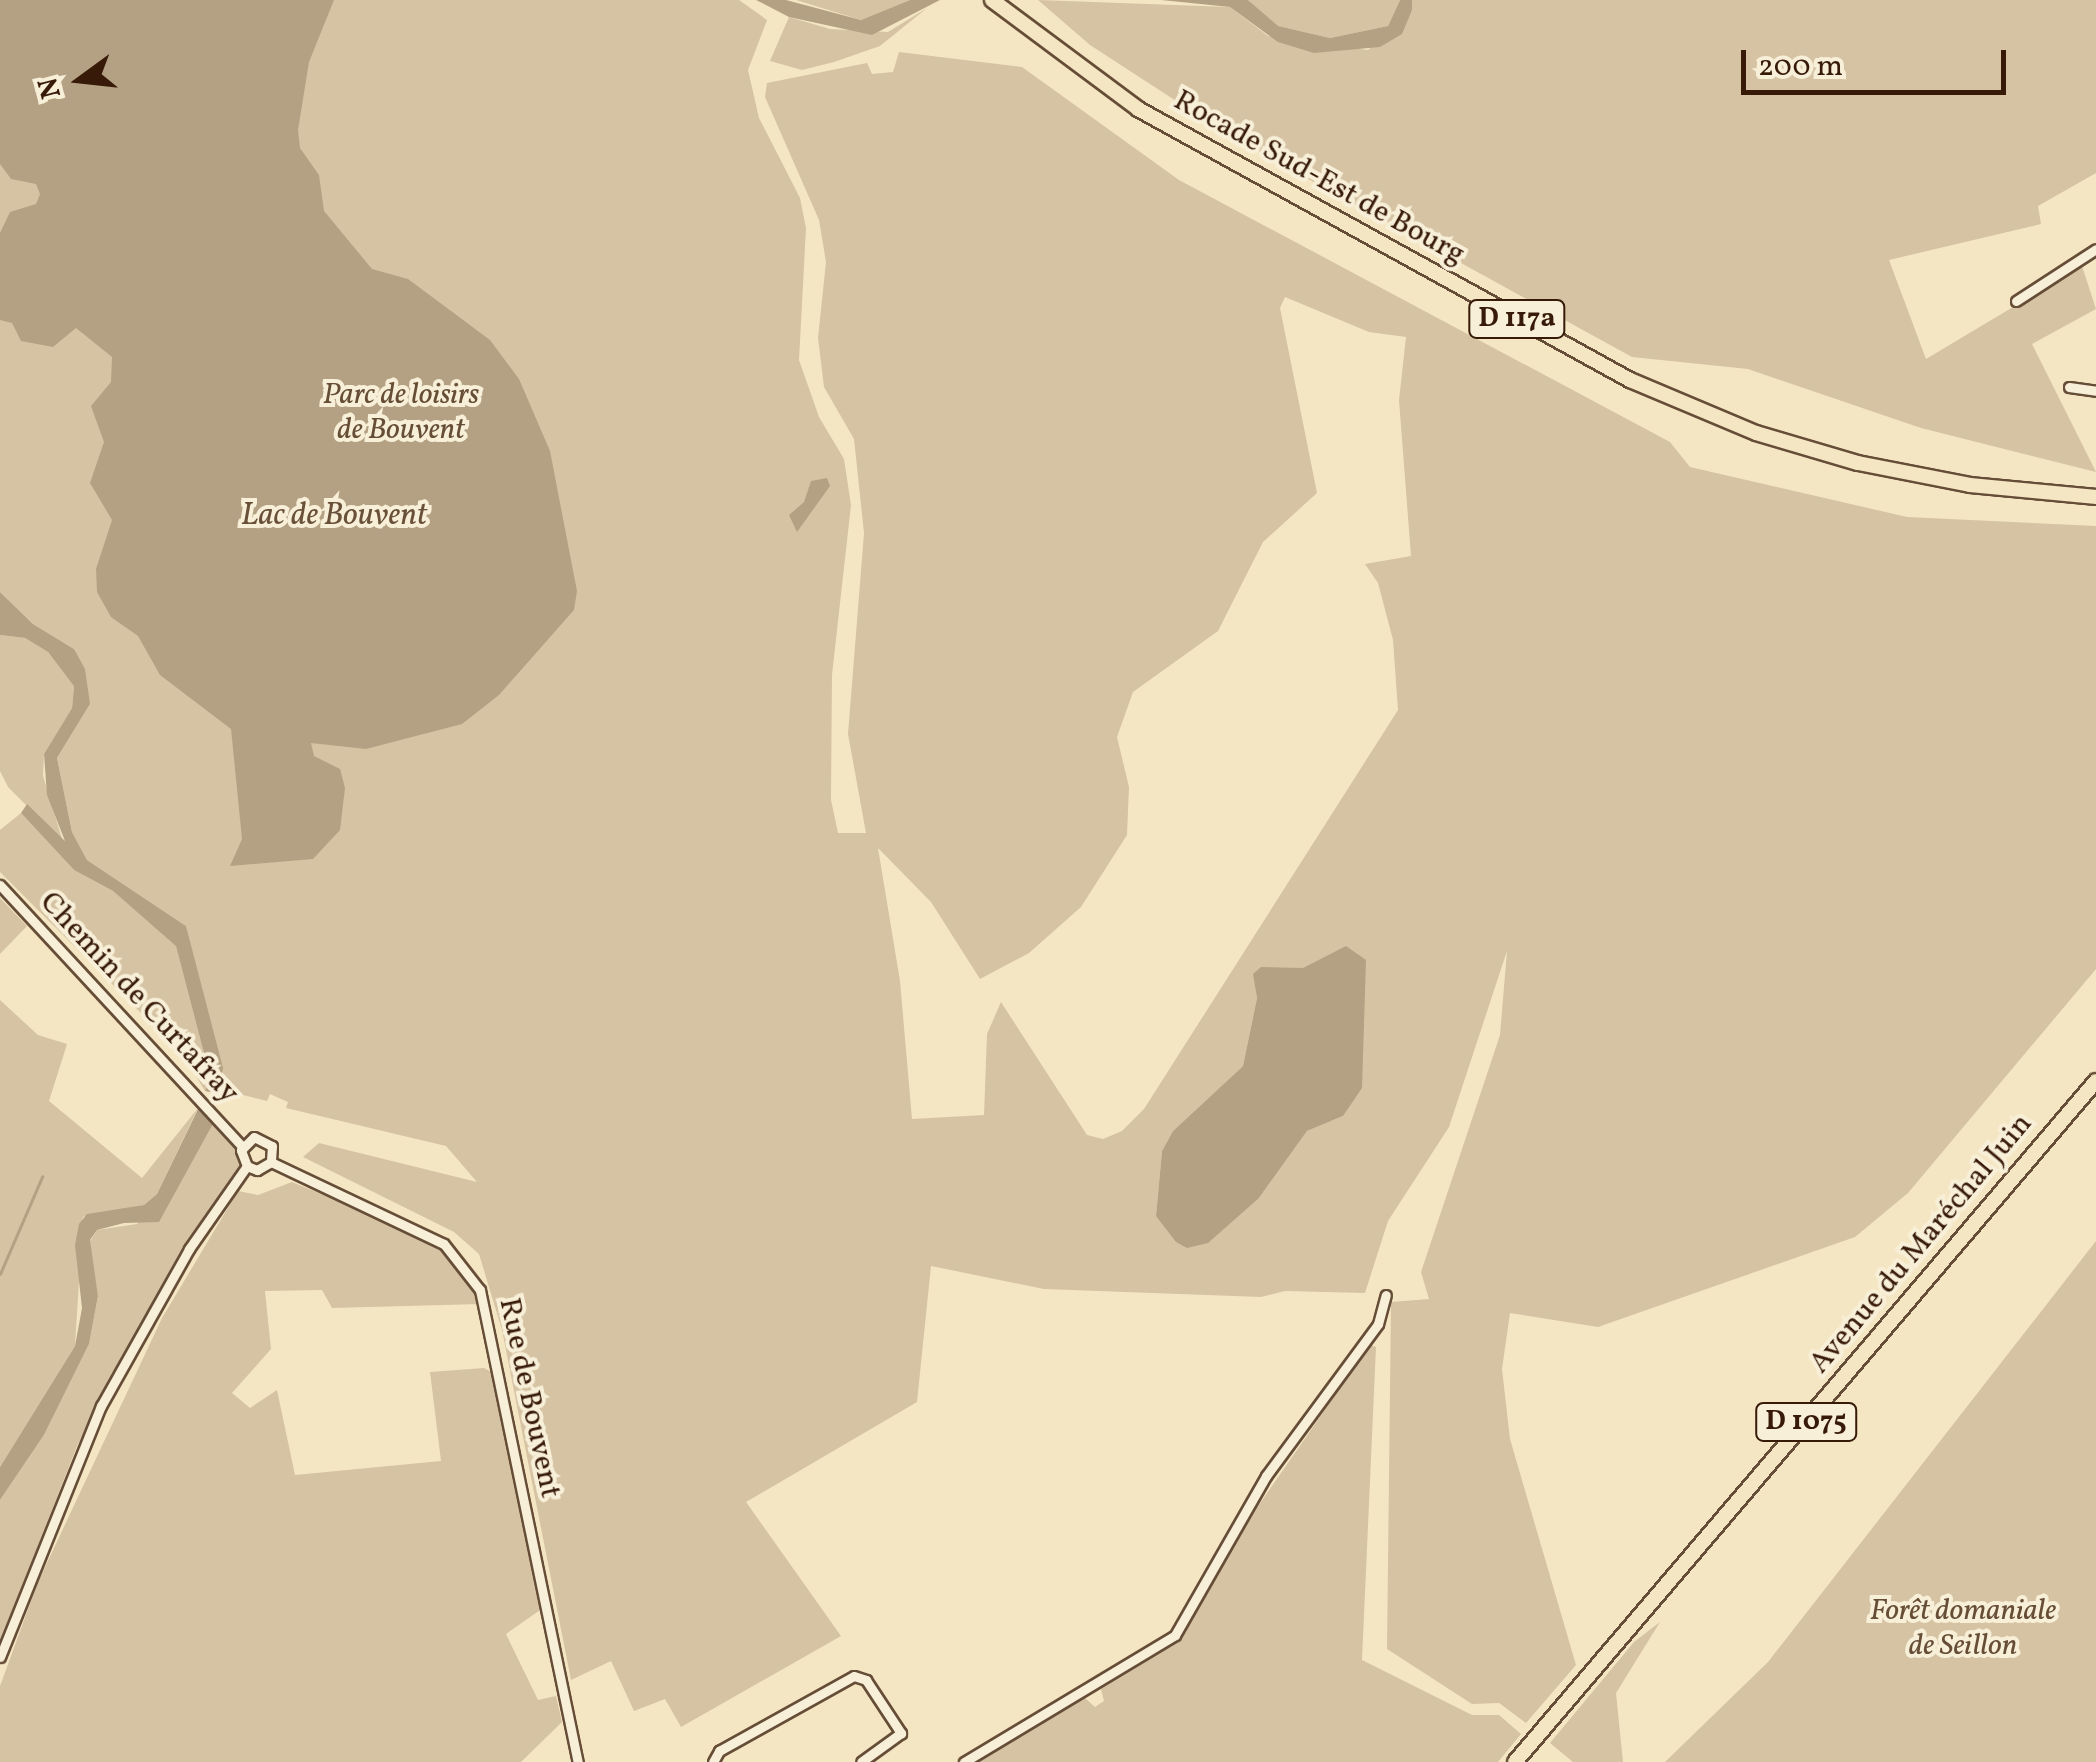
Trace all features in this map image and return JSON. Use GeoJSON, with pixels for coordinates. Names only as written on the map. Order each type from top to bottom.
{"type":"FeatureCollection","features":[{"type":"Feature","properties":{"kind":"main road","name":"Rocade Sud-Est de Bourg"},"geometry":{"type":"LineString","coordinates":[[994,1],[1138,109],[1630,380],[1756,433],[1858,463],[1970,485],[2096,497]]}},
{"type":"Feature","properties":{"kind":"main road","name":"Avenue du Maréchal Juin"},"geometry":{"type":"LineString","coordinates":[[1515,1762],[2096,1081]]}},
{"type":"Feature","properties":{"kind":"street"},"geometry":{"type":"LineString","coordinates":[[2016,301],[2096,249]]}},
{"type":"Feature","properties":{"kind":"street"},"geometry":{"type":"LineString","coordinates":[[2069,387],[2096,391]]}},
{"type":"Feature","properties":{"kind":"street","name":"Chemin de Curtafray"},"geometry":{"type":"LineString","coordinates":[[0,884],[242,1146]]}},
{"type":"Feature","properties":{"kind":"street"},"geometry":{"type":"LineString","coordinates":[[0,1657],[100,1406],[189,1249],[247,1166],[242,1146],[254,1137],[266,1139],[272,1162],[263,1169],[247,1166]]}},
{"type":"Feature","properties":{"kind":"street","name":"Rue de Bouvent"},"geometry":{"type":"LineString","coordinates":[[272,1162],[444,1244],[480,1290],[578,1762]]}},
{"type":"Feature","properties":{"kind":"street"},"geometry":{"type":"LineString","coordinates":[[964,1762],[1175,1635],[1266,1476],[1378,1324],[1386,1295]]}},
{"type":"Feature","properties":{"kind":"street"},"geometry":{"type":"LineString","coordinates":[[713,1762],[747,1734],[843,1680],[866,1680],[901,1733],[861,1762]]}},
{"type":"Feature","properties":{"kind":"green space","name":"Parc de loisirs de Bouvent"},"geometry":{"type":"Polygon","coordinates":[[[0,0],[739,0],[767,20],[748,70],[759,118],[800,198],[806,228],[799,360],[819,417],[844,459],[851,505],[832,675],[831,800],[838,833],[866,833],[848,734],[864,533],[854,439],[824,387],[818,338],[826,262],[819,220],[765,97],[767,83],[867,63],[872,74],[893,72],[899,52],[1022,67],[1179,180],[1670,442],[1690,467],[1907,517],[2096,526],[2096,969],[1908,1193],[1855,1237],[1598,1327],[1510,1313],[1502,1369],[1510,1439],[1576,1665],[1526,1723],[1499,1703],[1472,1704],[1387,1649],[1391,1302],[1429,1299],[1421,1272],[1500,1035],[1507,951],[1449,1127],[1388,1221],[1365,1293],[1285,1291],[1261,1297],[1044,1289],[931,1266],[917,1402],[746,1502],[841,1636],[681,1727],[665,1699],[634,1711],[611,1661],[571,1680],[502,1330],[479,1254],[454,1232],[303,1157],[319,1143],[477,1182],[446,1146],[286,1108],[288,1102],[270,1094],[267,1101],[223,1090],[186,926],[87,860],[72,832],[57,758],[90,704],[74,649],[33,624],[0,592],[0,0]],[[1285,297],[1280,308],[1317,493],[1263,542],[1218,631],[1133,692],[1117,737],[1129,787],[1127,835],[1081,907],[1029,953],[980,979],[931,902],[878,848],[900,981],[912,1119],[984,1115],[987,1034],[1001,1002],[1087,1135],[1103,1139],[1122,1131],[1144,1109],[1398,710],[1393,640],[1378,583],[1365,564],[1411,556],[1399,400],[1406,337],[1369,332],[1285,297]],[[1303,968],[1254,974],[1257,998],[1243,1066],[1173,1131],[1162,1151],[1156,1216],[1259,1198],[1307,1131],[1343,1116],[1303,968]]]}},
{"type":"Feature","properties":{"kind":"green space"},"geometry":{"type":"Polygon","coordinates":[[[796,0],[910,0],[861,20],[796,0]]]}},
{"type":"Feature","properties":{"kind":"green space"},"geometry":{"type":"Polygon","coordinates":[[[1038,0],[1230,7],[1268,36],[1368,50],[1412,10],[1412,0],[2096,0],[2096,173],[2038,206],[2041,224],[1889,260],[1926,359],[2082,266],[2096,309],[2032,344],[2096,472],[1921,428],[1748,369],[1632,357],[1230,136],[1090,45],[1038,0]]]}},
{"type":"Feature","properties":{"kind":"green space"},"geometry":{"type":"Polygon","coordinates":[[[1248,0],[1400,0],[1388,26],[1330,38],[1277,26],[1248,0]]]}},
{"type":"Feature","properties":{"kind":"green space"},"geometry":{"type":"Polygon","coordinates":[[[927,8],[880,46],[834,62],[802,70],[770,61],[789,17],[830,29],[888,32],[927,8]]]}},
{"type":"Feature","properties":{"kind":"green space"},"geometry":{"type":"Polygon","coordinates":[[[0,635],[25,638],[48,652],[74,685],[72,708],[44,754],[43,776],[63,842],[8,787],[0,771],[0,635]]]}},
{"type":"Feature","properties":{"kind":"green space"},"geometry":{"type":"Polygon","coordinates":[[[21,813],[74,870],[113,891],[176,945],[211,1080],[205,1091],[183,1055],[0,872],[0,830],[21,813]]]}},
{"type":"Feature","properties":{"kind":"green space"},"geometry":{"type":"Polygon","coordinates":[[[0,898],[27,926],[0,954],[0,898]]]}},
{"type":"Feature","properties":{"kind":"green space"},"geometry":{"type":"Polygon","coordinates":[[[0,1000],[38,1035],[67,1044],[49,1101],[142,1178],[198,1108],[157,1194],[144,1205],[83,1217],[75,1346],[0,1467],[0,1000]]]}},
{"type":"Feature","properties":{"kind":"green space"},"geometry":{"type":"Polygon","coordinates":[[[215,1120],[238,1148],[239,1167],[183,1246],[77,1446],[0,1643],[0,1500],[44,1435],[89,1344],[98,1296],[89,1243],[97,1230],[137,1224],[215,1120]]]}},
{"type":"Feature","properties":{"kind":"green space"},"geometry":{"type":"Polygon","coordinates":[[[292,1182],[430,1239],[477,1290],[481,1304],[332,1308],[322,1290],[265,1291],[271,1349],[232,1393],[250,1408],[277,1390],[295,1475],[441,1461],[430,1372],[484,1368],[497,1375],[543,1608],[506,1634],[538,1700],[556,1696],[562,1722],[521,1762],[0,1762],[0,1686],[38,1582],[162,1318],[238,1191],[258,1195],[292,1182]]]}},
{"type":"Feature","properties":{"kind":"green space","name":"Forêt domaniale de Seillon"},"geometry":{"type":"Polygon","coordinates":[[[2096,1241],[2096,1762],[1665,1762],[1768,1662],[2096,1241]]]}},
{"type":"Feature","properties":{"kind":"green space"},"geometry":{"type":"Polygon","coordinates":[[[1370,1345],[1376,1347],[1362,1660],[1472,1715],[1499,1715],[1521,1734],[1498,1762],[976,1762],[1085,1698],[1095,1707],[1104,1701],[1101,1689],[1177,1643],[1258,1506],[1370,1345]]]}},
{"type":"Feature","properties":{"kind":"green space"},"geometry":{"type":"Polygon","coordinates":[[[1660,1622],[1616,1693],[1623,1762],[1573,1762],[1550,1743],[1634,1642],[1660,1622]]]}},
{"type":"Feature","properties":{"kind":"water","name":"Lac de Bouvent"},"geometry":{"type":"Polygon","coordinates":[[[0,0],[334,0],[309,62],[298,130],[300,148],[319,175],[324,211],[372,269],[408,279],[490,340],[519,379],[550,451],[577,591],[574,610],[499,695],[462,724],[366,749],[311,743],[314,756],[340,769],[345,788],[340,830],[313,859],[230,866],[242,839],[231,729],[160,675],[138,636],[111,617],[97,592],[96,569],[112,520],[90,483],[104,442],[91,406],[111,382],[112,357],[76,328],[53,347],[21,341],[12,323],[0,320],[0,233],[10,212],[36,204],[40,194],[36,184],[11,179],[0,164],[0,0]]]}},
{"type":"Feature","properties":{"kind":"water"},"geometry":{"type":"Polygon","coordinates":[[[756,0],[786,0],[861,20],[910,0],[940,0],[872,35],[789,17],[756,0]]]}},
{"type":"Feature","properties":{"kind":"water"},"geometry":{"type":"Polygon","coordinates":[[[1161,0],[1248,0],[1278,26],[1330,38],[1388,26],[1400,0],[1412,0],[1412,10],[1402,34],[1380,47],[1314,53],[1278,42],[1230,7],[1161,0]]]}},
{"type":"Feature","properties":{"kind":"water"},"geometry":{"type":"Polygon","coordinates":[[[827,478],[830,486],[797,532],[789,515],[804,502],[811,481],[827,478]]]}},
{"type":"Feature","properties":{"kind":"water"},"geometry":{"type":"Polygon","coordinates":[[[0,592],[33,624],[74,649],[85,669],[90,704],[57,758],[72,832],[87,860],[186,926],[223,1068],[219,1094],[205,1091],[211,1080],[176,946],[113,891],[74,870],[21,813],[27,804],[65,841],[47,795],[44,754],[72,708],[74,686],[48,652],[25,638],[0,635],[0,592]]]}},
{"type":"Feature","properties":{"kind":"water"},"geometry":{"type":"Polygon","coordinates":[[[1346,946],[1366,960],[1362,1088],[1343,1116],[1307,1131],[1259,1198],[1208,1243],[1187,1248],[1176,1242],[1156,1216],[1162,1151],[1173,1131],[1243,1066],[1257,998],[1253,974],[1261,967],[1303,968],[1346,946]]]}},
{"type":"Feature","properties":{"kind":"water"},"geometry":{"type":"Polygon","coordinates":[[[200,1105],[215,1120],[159,1222],[124,1223],[97,1230],[90,1240],[98,1296],[89,1344],[44,1435],[0,1500],[0,1467],[75,1346],[82,1308],[75,1245],[79,1224],[87,1214],[144,1205],[157,1194],[200,1105]]]}},
{"type":"Feature","properties":{"kind":"waterway"},"geometry":{"type":"LineString","coordinates":[[0,1274],[42,1177]]}}]}
